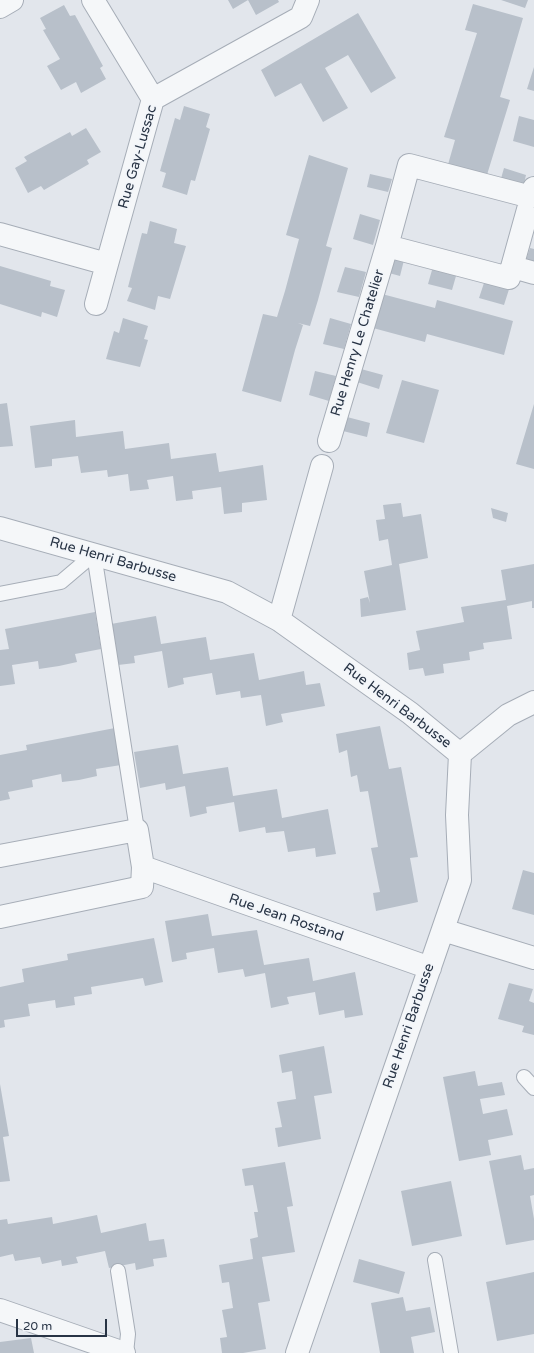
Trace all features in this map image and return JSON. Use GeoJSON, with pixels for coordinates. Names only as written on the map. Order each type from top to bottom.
{"type":"FeatureCollection","features":[{"type":"Feature","properties":{"kind":"street"},"geometry":{"type":"LineString","coordinates":[[0,7],[12,0]]}},
{"type":"Feature","properties":{"kind":"street"},"geometry":{"type":"LineString","coordinates":[[93,0],[153,100]]}},
{"type":"Feature","properties":{"kind":"street","name":"Rue Gay-Lussac"},"geometry":{"type":"LineString","coordinates":[[96,304],[153,100],[301,17],[308,0]]}},
{"type":"Feature","properties":{"kind":"street","name":"Rue Henry Le Chatelier"},"geometry":{"type":"LineString","coordinates":[[329,441],[387,246],[409,165],[533,192],[513,267]]}},
{"type":"Feature","properties":{"kind":"street"},"geometry":{"type":"LineString","coordinates":[[0,234],[107,264]]}},
{"type":"Feature","properties":{"kind":"street"},"geometry":{"type":"LineString","coordinates":[[387,246],[509,278],[513,267],[534,273]]}},
{"type":"Feature","properties":{"kind":"street"},"geometry":{"type":"LineString","coordinates":[[279,620],[322,466]]}},
{"type":"Feature","properties":{"kind":"street","name":"Rue Henri Barbusse"},"geometry":{"type":"LineString","coordinates":[[0,528],[227,592],[279,620],[410,713],[460,754],[457,815],[460,880],[297,1353]]}},
{"type":"Feature","properties":{"kind":"street"},"geometry":{"type":"LineString","coordinates":[[460,754],[508,715],[534,702]]}},
{"type":"Feature","properties":{"kind":"street"},"geometry":{"type":"LineString","coordinates":[[0,856],[138,830],[144,867],[142,887],[0,917]]}},
{"type":"Feature","properties":{"kind":"street","name":"Rue Jean Rostand"},"geometry":{"type":"LineString","coordinates":[[144,867],[430,968]]}},
{"type":"Feature","properties":{"kind":"street"},"geometry":{"type":"LineString","coordinates":[[442,930],[534,958]]}},
{"type":"Feature","properties":{"kind":"street"},"geometry":{"type":"LineString","coordinates":[[0,1310],[125,1353]]}},
{"type":"Feature","properties":{"kind":"lane"},"geometry":{"type":"LineString","coordinates":[[0,594],[61,582],[94,554]]}},
{"type":"Feature","properties":{"kind":"lane"},"geometry":{"type":"LineString","coordinates":[[94,554],[138,830]]}},
{"type":"Feature","properties":{"kind":"lane"},"geometry":{"type":"LineString","coordinates":[[524,1077],[534,1088]]}},
{"type":"Feature","properties":{"kind":"lane"},"geometry":{"type":"LineString","coordinates":[[435,1260],[451,1353]]}},
{"type":"Feature","properties":{"kind":"lane"},"geometry":{"type":"LineString","coordinates":[[118,1271],[128,1334],[125,1353]]}},
{"type":"Feature","properties":{"kind":"building"},"geometry":{"type":"Polygon","coordinates":[[[228,0],[248,0],[233,9],[228,0]]]}},
{"type":"Feature","properties":{"kind":"building"},"geometry":{"type":"Polygon","coordinates":[[[248,0],[278,0],[279,2],[256,15],[248,0]]]}},
{"type":"Feature","properties":{"kind":"building"},"geometry":{"type":"Polygon","coordinates":[[[501,0],[528,0],[525,8],[501,0]]]}},
{"type":"Feature","properties":{"kind":"building"},"geometry":{"type":"Polygon","coordinates":[[[473,4],[523,18],[500,97],[510,100],[486,178],[447,168],[455,140],[444,137],[477,33],[465,30],[473,4]]]}},
{"type":"Feature","properties":{"kind":"building"},"geometry":{"type":"Polygon","coordinates":[[[64,5],[70,16],[75,15],[103,66],[100,68],[106,79],[81,93],[76,82],[61,90],[47,66],[60,59],[43,30],[46,29],[40,18],[64,5]]]}},
{"type":"Feature","properties":{"kind":"building"},"geometry":{"type":"Polygon","coordinates":[[[358,13],[396,78],[371,93],[348,55],[325,68],[348,108],[323,122],[301,83],[275,97],[261,70],[358,13]]]}},
{"type":"Feature","properties":{"kind":"building"},"geometry":{"type":"Polygon","coordinates":[[[534,67],[534,91],[527,89],[534,67]]]}},
{"type":"Feature","properties":{"kind":"building"},"geometry":{"type":"Polygon","coordinates":[[[184,106],[210,114],[206,127],[210,129],[195,181],[191,180],[187,195],[162,187],[166,173],[160,171],[175,118],[180,120],[184,106]]]}},
{"type":"Feature","properties":{"kind":"building"},"geometry":{"type":"Polygon","coordinates":[[[519,116],[534,120],[534,147],[513,141],[519,116]]]}},
{"type":"Feature","properties":{"kind":"building"},"geometry":{"type":"Polygon","coordinates":[[[86,128],[101,152],[87,160],[89,164],[44,190],[41,186],[28,193],[15,168],[27,161],[24,157],[70,132],[72,136],[86,128]]]}},
{"type":"Feature","properties":{"kind":"building"},"geometry":{"type":"Polygon","coordinates":[[[309,155],[348,168],[326,246],[332,248],[318,300],[310,326],[298,323],[303,325],[281,402],[242,391],[263,314],[277,317],[285,291],[299,239],[286,235],[309,155]]]}},
{"type":"Feature","properties":{"kind":"building"},"geometry":{"type":"Polygon","coordinates":[[[504,168],[526,175],[523,188],[500,182],[504,168]]]}},
{"type":"Feature","properties":{"kind":"building"},"geometry":{"type":"Polygon","coordinates":[[[370,174],[392,179],[388,192],[367,187],[370,174]]]}},
{"type":"Feature","properties":{"kind":"building"},"geometry":{"type":"Polygon","coordinates":[[[360,214],[380,220],[373,245],[353,239],[360,214]]]}},
{"type":"Feature","properties":{"kind":"building"},"geometry":{"type":"Polygon","coordinates":[[[150,221],[177,229],[174,243],[186,246],[170,299],[158,296],[155,310],[127,301],[132,288],[128,287],[142,233],[147,234],[150,221]]]}},
{"type":"Feature","properties":{"kind":"building"},"geometry":{"type":"Polygon","coordinates":[[[530,248],[534,249],[534,263],[526,260],[530,248]]]}},
{"type":"Feature","properties":{"kind":"building"},"geometry":{"type":"Polygon","coordinates":[[[394,253],[405,256],[400,276],[389,273],[394,253]]]}},
{"type":"Feature","properties":{"kind":"building"},"geometry":{"type":"Polygon","coordinates":[[[434,263],[458,269],[452,290],[428,284],[434,263]]]}},
{"type":"Feature","properties":{"kind":"building"},"geometry":{"type":"Polygon","coordinates":[[[0,266],[51,281],[50,286],[65,290],[57,317],[42,312],[41,317],[0,304],[0,266]]]}},
{"type":"Feature","properties":{"kind":"building"},"geometry":{"type":"Polygon","coordinates":[[[345,267],[366,272],[359,297],[337,292],[345,267]]]}},
{"type":"Feature","properties":{"kind":"building"},"geometry":{"type":"Polygon","coordinates":[[[486,277],[511,283],[504,305],[479,298],[486,277]]]}},
{"type":"Feature","properties":{"kind":"building"},"geometry":{"type":"Polygon","coordinates":[[[382,294],[435,308],[437,300],[513,321],[504,355],[427,334],[425,342],[373,328],[382,294]]]}},
{"type":"Feature","properties":{"kind":"building"},"geometry":{"type":"Polygon","coordinates":[[[123,318],[148,326],[144,339],[148,340],[140,367],[106,359],[114,331],[119,333],[123,318]]]}},
{"type":"Feature","properties":{"kind":"building"},"geometry":{"type":"Polygon","coordinates":[[[330,318],[351,324],[344,349],[323,344],[330,318]]]}},
{"type":"Feature","properties":{"kind":"building"},"geometry":{"type":"Polygon","coordinates":[[[361,369],[383,375],[379,389],[357,382],[361,369]]]}},
{"type":"Feature","properties":{"kind":"building"},"geometry":{"type":"Polygon","coordinates":[[[315,371],[336,376],[329,401],[309,395],[315,371]]]}},
{"type":"Feature","properties":{"kind":"building"},"geometry":{"type":"Polygon","coordinates":[[[402,380],[439,390],[424,443],[386,433],[402,380]]]}},
{"type":"Feature","properties":{"kind":"building"},"geometry":{"type":"Polygon","coordinates":[[[7,403],[13,446],[0,447],[0,404],[7,403]]]}},
{"type":"Feature","properties":{"kind":"building"},"geometry":{"type":"Polygon","coordinates":[[[534,404],[534,469],[516,464],[534,404]]]}},
{"type":"Feature","properties":{"kind":"building"},"geometry":{"type":"Polygon","coordinates":[[[347,417],[370,423],[367,437],[343,431],[347,417]]]}},
{"type":"Feature","properties":{"kind":"building"},"geometry":{"type":"Polygon","coordinates":[[[75,420],[76,437],[123,431],[125,449],[169,443],[171,459],[216,453],[219,472],[263,465],[267,500],[242,503],[242,512],[224,514],[221,487],[192,491],[193,499],[176,501],[173,476],[147,480],[149,489],[130,491],[128,474],[108,477],[107,470],[81,473],[78,456],[52,459],[52,466],[35,468],[30,426],[75,420]]]}},
{"type":"Feature","properties":{"kind":"building"},"geometry":{"type":"Polygon","coordinates":[[[401,503],[403,517],[421,514],[428,558],[399,564],[406,610],[361,617],[360,599],[368,597],[370,603],[364,571],[392,565],[388,539],[379,541],[376,520],[385,519],[383,505],[401,503]]]}},
{"type":"Feature","properties":{"kind":"building"},"geometry":{"type":"Polygon","coordinates":[[[491,508],[508,513],[506,522],[493,518],[491,508]]]}},
{"type":"Feature","properties":{"kind":"building"},"geometry":{"type":"Polygon","coordinates":[[[534,564],[534,608],[532,608],[532,601],[507,606],[512,639],[483,643],[484,649],[469,652],[470,660],[443,664],[444,673],[425,676],[423,668],[409,670],[407,653],[420,650],[416,631],[464,622],[461,607],[506,600],[501,570],[534,564]]]}},
{"type":"Feature","properties":{"kind":"building"},"geometry":{"type":"Polygon","coordinates":[[[95,612],[101,649],[75,654],[77,662],[59,666],[39,669],[38,661],[12,665],[15,684],[0,686],[0,650],[9,649],[5,629],[95,612]]]}},
{"type":"Feature","properties":{"kind":"building"},"geometry":{"type":"Polygon","coordinates":[[[156,616],[161,644],[206,637],[210,660],[254,653],[259,680],[304,671],[306,685],[320,683],[325,706],[281,714],[283,722],[266,726],[261,695],[241,698],[240,691],[216,695],[212,673],[183,678],[184,684],[168,688],[162,651],[134,656],[135,663],[118,665],[111,624],[156,616]]]}},
{"type":"Feature","properties":{"kind":"building"},"geometry":{"type":"Polygon","coordinates":[[[380,726],[389,769],[401,767],[418,857],[410,858],[418,902],[376,911],[373,893],[380,892],[371,848],[378,847],[368,791],[360,792],[357,775],[351,777],[347,750],[339,753],[336,734],[380,726]]]}},
{"type":"Feature","properties":{"kind":"building"},"geometry":{"type":"Polygon","coordinates":[[[115,728],[121,765],[96,769],[97,776],[79,780],[62,782],[61,774],[32,780],[33,787],[8,792],[10,799],[0,801],[0,755],[27,750],[26,745],[115,728]]]}},
{"type":"Feature","properties":{"kind":"building"},"geometry":{"type":"Polygon","coordinates":[[[178,745],[183,774],[228,767],[233,796],[277,789],[282,818],[328,809],[336,854],[316,857],[315,848],[288,852],[284,831],[266,833],[265,827],[239,832],[234,802],[206,807],[207,813],[190,817],[185,786],[166,790],[165,783],[140,788],[134,752],[178,745]]]}},
{"type":"Feature","properties":{"kind":"building"},"geometry":{"type":"Polygon","coordinates":[[[523,870],[534,873],[534,915],[512,909],[523,870]]]}},
{"type":"Feature","properties":{"kind":"building"},"geometry":{"type":"Polygon","coordinates":[[[208,914],[212,936],[257,930],[264,965],[309,958],[313,981],[355,972],[363,1015],[345,1018],[344,1010],[319,1015],[315,992],[287,997],[289,1004],[271,1008],[265,973],[245,977],[243,969],[218,973],[214,948],[186,953],[187,959],[172,962],[165,921],[208,914]]]}},
{"type":"Feature","properties":{"kind":"building"},"geometry":{"type":"Polygon","coordinates":[[[154,938],[163,982],[145,986],[143,978],[91,987],[92,994],[74,997],[75,1005],[56,1008],[55,1000],[28,1004],[30,1016],[4,1020],[5,1027],[0,1028],[0,987],[24,982],[22,969],[68,960],[67,954],[154,938]]]}},
{"type":"Feature","properties":{"kind":"building"},"geometry":{"type":"Polygon","coordinates":[[[509,983],[533,989],[529,1001],[534,1003],[534,1035],[522,1032],[524,1026],[498,1019],[509,983]]]}},
{"type":"Feature","properties":{"kind":"building"},"geometry":{"type":"Polygon","coordinates":[[[324,1046],[332,1093],[314,1096],[321,1139],[278,1147],[275,1128],[282,1127],[277,1102],[296,1099],[292,1071],[282,1073],[279,1055],[324,1046]]]}},
{"type":"Feature","properties":{"kind":"building"},"geometry":{"type":"Polygon","coordinates":[[[475,1071],[478,1086],[502,1082],[505,1095],[480,1099],[483,1114],[507,1109],[513,1135],[488,1140],[491,1155],[459,1161],[443,1077],[475,1071]]]}},
{"type":"Feature","properties":{"kind":"building"},"geometry":{"type":"Polygon","coordinates":[[[0,1084],[9,1136],[3,1137],[10,1181],[0,1182],[0,1084]]]}},
{"type":"Feature","properties":{"kind":"building"},"geometry":{"type":"Polygon","coordinates":[[[521,1155],[524,1170],[534,1168],[534,1195],[530,1196],[534,1219],[534,1240],[506,1245],[489,1161],[521,1155]]]}},
{"type":"Feature","properties":{"kind":"building"},"geometry":{"type":"Polygon","coordinates":[[[285,1162],[293,1206],[287,1207],[295,1252],[262,1257],[270,1301],[258,1303],[266,1349],[243,1353],[222,1353],[220,1338],[227,1337],[222,1310],[233,1308],[229,1282],[222,1283],[219,1265],[253,1259],[250,1239],[258,1237],[254,1212],[258,1212],[253,1185],[245,1186],[242,1169],[285,1162]]]}},
{"type":"Feature","properties":{"kind":"building"},"geometry":{"type":"Polygon","coordinates":[[[451,1181],[462,1236],[412,1246],[401,1191],[451,1181]]]}},
{"type":"Feature","properties":{"kind":"building"},"geometry":{"type":"Polygon","coordinates":[[[97,1215],[101,1233],[146,1223],[149,1241],[164,1239],[167,1257],[153,1259],[154,1266],[136,1270],[135,1263],[109,1268],[105,1251],[76,1257],[78,1263],[62,1266],[61,1260],[42,1264],[40,1257],[15,1261],[13,1254],[0,1257],[0,1220],[7,1219],[8,1224],[52,1217],[53,1224],[97,1215]]]}},
{"type":"Feature","properties":{"kind":"building"},"geometry":{"type":"Polygon","coordinates":[[[359,1259],[405,1272],[399,1294],[353,1282],[359,1259]]]}},
{"type":"Feature","properties":{"kind":"building"},"geometry":{"type":"Polygon","coordinates":[[[534,1272],[534,1334],[497,1341],[486,1282],[534,1272]]]}},
{"type":"Feature","properties":{"kind":"building"},"geometry":{"type":"Polygon","coordinates":[[[403,1297],[406,1311],[430,1307],[435,1332],[411,1337],[414,1353],[380,1353],[371,1303],[403,1297]]]}},
{"type":"Feature","properties":{"kind":"building"},"geometry":{"type":"Polygon","coordinates":[[[31,1338],[34,1353],[0,1353],[0,1342],[31,1338]]]}}]}
